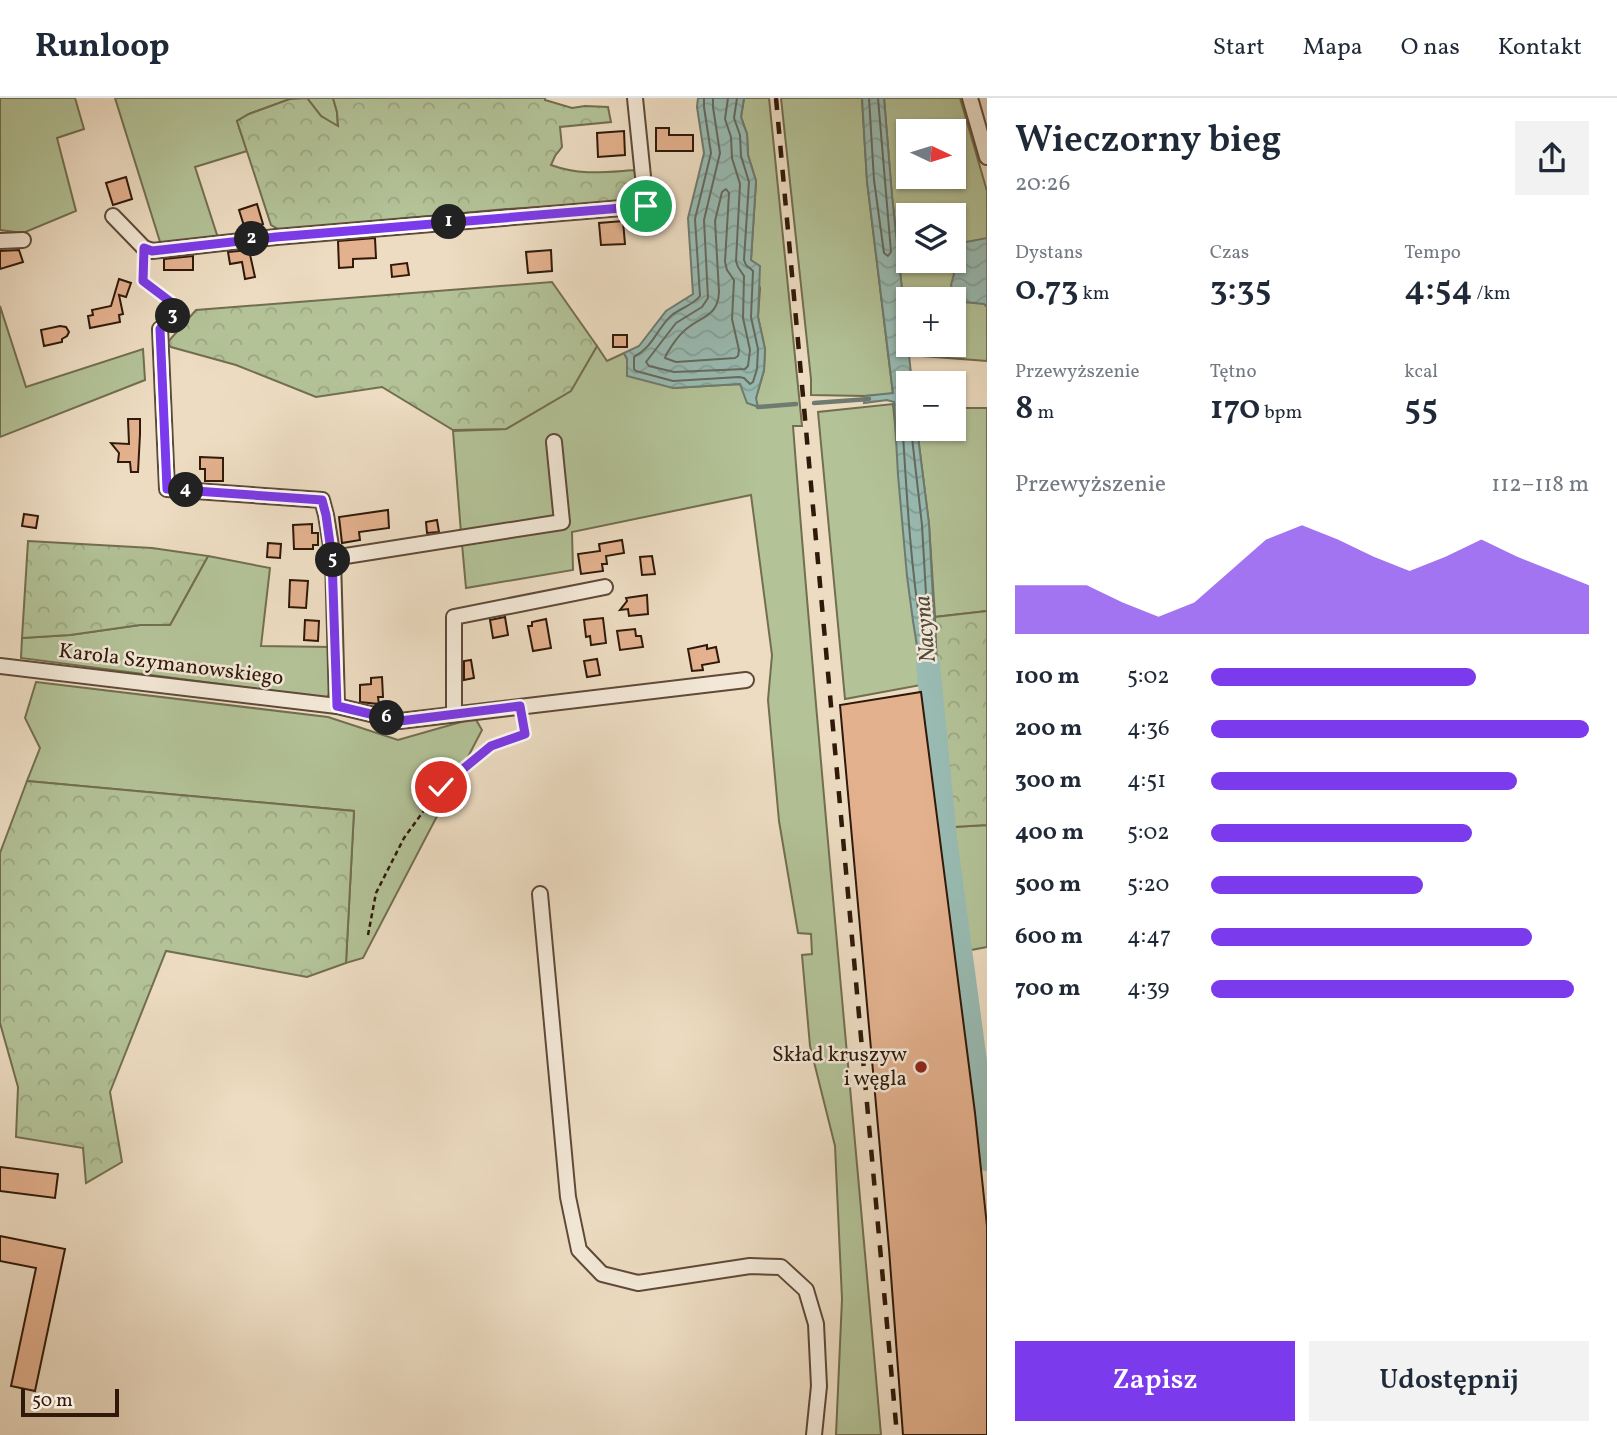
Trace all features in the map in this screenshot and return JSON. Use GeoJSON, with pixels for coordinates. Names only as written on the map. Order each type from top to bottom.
{"type":"FeatureCollection","features":[{"type":"Feature","properties":{"kind":"street"},"geometry":{"type":"LineString","coordinates":[[113,216],[144,248],[152,251],[276,237],[646,206],[635,98]]}},
{"type":"Feature","properties":{"kind":"street"},"geometry":{"type":"LineString","coordinates":[[970,98],[987,157]]}},
{"type":"Feature","properties":{"kind":"street"},"geometry":{"type":"LineString","coordinates":[[0,241],[23,240]]}},
{"type":"Feature","properties":{"kind":"street"},"geometry":{"type":"LineString","coordinates":[[160,329],[167,489],[322,500],[332,558],[337,706]]}},
{"type":"Feature","properties":{"kind":"street"},"geometry":{"type":"LineString","coordinates":[[332,558],[562,522],[554,442]]}},
{"type":"Feature","properties":{"kind":"street"},"geometry":{"type":"LineString","coordinates":[[454,714],[454,617],[605,587]]}},
{"type":"Feature","properties":{"kind":"street","name":"Karola Szymanowskiego"},"geometry":{"type":"LineString","coordinates":[[0,666],[337,706],[400,721],[746,680]]}},
{"type":"Feature","properties":{"kind":"street"},"geometry":{"type":"LineString","coordinates":[[540,894],[568,1197],[579,1250],[602,1274],[638,1283],[750,1266],[781,1267],[806,1290],[816,1324],[818,1386],[814,1435]]}},
{"type":"Feature","properties":{"kind":"path"},"geometry":{"type":"LineString","coordinates":[[144,248],[143,281],[180,309],[160,329]]}},
{"type":"Feature","properties":{"kind":"path"},"geometry":{"type":"LineString","coordinates":[[368,935],[376,893],[404,838],[441,787],[491,746],[525,734],[520,706]]}},
{"type":"Feature","properties":{"kind":"green space"},"geometry":{"type":"Polygon","coordinates":[[[0,98],[75,98],[84,129],[57,138],[76,211],[23,233],[0,230],[0,98]]]}},
{"type":"Feature","properties":{"kind":"green space"},"geometry":{"type":"Polygon","coordinates":[[[115,98],[307,98],[290,99],[237,121],[247,151],[195,167],[218,238],[161,245],[115,98]]]}},
{"type":"Feature","properties":{"kind":"green space"},"geometry":{"type":"Polygon","coordinates":[[[307,98],[333,98],[338,127],[321,116],[307,98]]]}},
{"type":"Feature","properties":{"kind":"green space"},"geometry":{"type":"Polygon","coordinates":[[[307,98],[321,116],[338,126],[333,98],[545,98],[572,108],[608,107],[611,122],[560,127],[562,147],[551,165],[583,172],[636,170],[638,183],[633,198],[623,202],[506,209],[280,230],[271,225],[237,121],[290,99],[307,98]]]}},
{"type":"Feature","properties":{"kind":"green space"},"geometry":{"type":"Polygon","coordinates":[[[744,98],[769,98],[802,426],[793,426],[881,1435],[836,1435],[842,1299],[835,1146],[810,1046],[802,955],[812,954],[811,934],[798,933],[779,821],[768,700],[772,655],[751,495],[572,532],[573,570],[466,588],[462,544],[560,520],[461,533],[453,431],[506,429],[570,391],[597,346],[607,361],[624,353],[627,359],[673,388],[740,384],[756,398],[764,370],[765,349],[758,317],[760,288],[751,260],[756,181],[741,117],[744,98]]]}},
{"type":"Feature","properties":{"kind":"green space"},"geometry":{"type":"Polygon","coordinates":[[[781,98],[862,98],[867,181],[893,394],[811,395],[781,98]]]}},
{"type":"Feature","properties":{"kind":"green space"},"geometry":{"type":"Polygon","coordinates":[[[884,98],[960,98],[987,191],[987,361],[935,357],[966,357],[966,287],[902,287],[900,273],[966,273],[966,203],[896,203],[896,233],[884,98]]]}},
{"type":"Feature","properties":{"kind":"green space"},"geometry":{"type":"Polygon","coordinates":[[[552,282],[597,346],[571,391],[506,429],[453,430],[382,387],[316,397],[236,365],[171,347],[167,343],[196,310],[552,282]]]}},
{"type":"Feature","properties":{"kind":"green space"},"geometry":{"type":"Polygon","coordinates":[[[0,306],[26,387],[143,349],[145,380],[0,437],[0,306]]]}},
{"type":"Feature","properties":{"kind":"green space"},"geometry":{"type":"Polygon","coordinates":[[[893,404],[921,685],[845,699],[818,412],[893,404]]]}},
{"type":"Feature","properties":{"kind":"green space"},"geometry":{"type":"Polygon","coordinates":[[[966,408],[987,408],[987,611],[935,617],[929,524],[919,441],[966,441],[966,408]]]}},
{"type":"Feature","properties":{"kind":"green space"},"geometry":{"type":"Polygon","coordinates":[[[28,541],[152,548],[208,556],[170,625],[140,625],[70,635],[22,638],[28,541]]]}},
{"type":"Feature","properties":{"kind":"green space"},"geometry":{"type":"Polygon","coordinates":[[[208,556],[270,568],[261,646],[331,647],[332,688],[327,698],[21,658],[22,638],[70,635],[140,625],[170,625],[208,556]]]}},
{"type":"Feature","properties":{"kind":"green space"},"geometry":{"type":"Polygon","coordinates":[[[987,611],[987,825],[953,827],[938,694],[935,617],[987,611]]]}},
{"type":"Feature","properties":{"kind":"green space"},"geometry":{"type":"Polygon","coordinates":[[[36,682],[328,717],[398,740],[475,718],[482,730],[363,958],[346,963],[354,811],[27,781],[40,748],[25,718],[36,682]]]}},
{"type":"Feature","properties":{"kind":"green space"},"geometry":{"type":"Polygon","coordinates":[[[27,781],[354,811],[346,963],[307,977],[166,951],[110,1092],[122,1162],[86,1183],[83,1148],[16,1137],[18,1087],[0,1023],[0,853],[27,781]]]}},
{"type":"Feature","properties":{"kind":"green space"},"geometry":{"type":"Polygon","coordinates":[[[987,825],[987,947],[966,951],[953,827],[987,825]]]}},
{"type":"Feature","properties":{"kind":"water"},"geometry":{"type":"Polygon","coordinates":[[[698,98],[744,98],[741,117],[756,181],[751,260],[760,266],[758,317],[765,349],[764,370],[756,398],[758,407],[747,403],[740,384],[673,388],[627,376],[627,359],[624,353],[639,346],[666,311],[693,294],[688,218],[704,153],[698,98]]]}},
{"type":"Feature","properties":{"kind":"water"},"geometry":{"type":"Polygon","coordinates":[[[862,98],[884,98],[896,233],[896,273],[900,273],[902,287],[896,287],[896,357],[909,357],[911,371],[896,371],[896,438],[894,402],[887,400],[864,403],[865,396],[893,393],[867,181],[862,98]]]}},
{"type":"Feature","properties":{"kind":"water"},"geometry":{"type":"Polygon","coordinates":[[[987,238],[987,307],[984,304],[966,302],[966,287],[952,287],[954,273],[966,273],[966,242],[987,238]]]}},
{"type":"Feature","properties":{"kind":"water"},"geometry":{"type":"Polygon","coordinates":[[[896,441],[919,441],[929,524],[938,694],[925,695],[907,576],[896,441]]]}},
{"type":"Feature","properties":{"kind":"building"},"geometry":{"type":"Polygon","coordinates":[[[656,128],[669,128],[669,135],[693,135],[693,151],[656,151],[656,128]]]}},
{"type":"Feature","properties":{"kind":"building"},"geometry":{"type":"Polygon","coordinates":[[[624,131],[625,155],[598,157],[597,133],[624,131]]]}},
{"type":"Feature","properties":{"kind":"building"},"geometry":{"type":"Polygon","coordinates":[[[126,177],[132,199],[113,205],[106,183],[126,177]]]}},
{"type":"Feature","properties":{"kind":"building"},"geometry":{"type":"Polygon","coordinates":[[[257,204],[263,224],[245,229],[239,210],[257,204]]]}},
{"type":"Feature","properties":{"kind":"building"},"geometry":{"type":"Polygon","coordinates":[[[623,221],[625,244],[601,245],[599,223],[623,221]]]}},
{"type":"Feature","properties":{"kind":"building"},"geometry":{"type":"Polygon","coordinates":[[[375,238],[376,258],[353,259],[353,267],[339,268],[338,241],[375,238]]]}},
{"type":"Feature","properties":{"kind":"building"},"geometry":{"type":"Polygon","coordinates":[[[19,250],[23,262],[0,269],[0,251],[19,250]]]}},
{"type":"Feature","properties":{"kind":"building"},"geometry":{"type":"Polygon","coordinates":[[[249,250],[255,277],[245,279],[242,262],[230,264],[228,252],[249,250]]]}},
{"type":"Feature","properties":{"kind":"building"},"geometry":{"type":"Polygon","coordinates":[[[551,250],[552,271],[528,273],[526,252],[551,250]]]}},
{"type":"Feature","properties":{"kind":"building"},"geometry":{"type":"Polygon","coordinates":[[[193,256],[193,270],[164,270],[164,259],[193,256]]]}},
{"type":"Feature","properties":{"kind":"building"},"geometry":{"type":"Polygon","coordinates":[[[407,263],[409,275],[392,277],[391,265],[407,263]]]}},
{"type":"Feature","properties":{"kind":"building"},"geometry":{"type":"Polygon","coordinates":[[[119,279],[131,283],[126,297],[119,295],[123,314],[119,315],[120,322],[90,328],[88,316],[93,315],[92,310],[111,306],[119,279]]]}},
{"type":"Feature","properties":{"kind":"building"},"geometry":{"type":"Polygon","coordinates":[[[66,327],[69,332],[67,336],[62,342],[44,346],[41,330],[66,327]]]}},
{"type":"Feature","properties":{"kind":"building"},"geometry":{"type":"Polygon","coordinates":[[[613,335],[627,335],[627,347],[613,347],[613,335]]]}},
{"type":"Feature","properties":{"kind":"building"},"geometry":{"type":"Polygon","coordinates":[[[128,419],[140,419],[138,472],[131,472],[130,462],[118,462],[119,453],[111,443],[129,444],[128,419]]]}},
{"type":"Feature","properties":{"kind":"building"},"geometry":{"type":"Polygon","coordinates":[[[200,457],[223,458],[223,481],[205,481],[205,469],[200,469],[200,457]]]}},
{"type":"Feature","properties":{"kind":"building"},"geometry":{"type":"Polygon","coordinates":[[[388,510],[389,528],[359,532],[360,540],[342,543],[339,517],[388,510]]]}},
{"type":"Feature","properties":{"kind":"building"},"geometry":{"type":"Polygon","coordinates":[[[24,514],[38,516],[36,528],[22,526],[24,514]]]}},
{"type":"Feature","properties":{"kind":"building"},"geometry":{"type":"Polygon","coordinates":[[[437,520],[439,532],[427,533],[426,522],[437,520]]]}},
{"type":"Feature","properties":{"kind":"building"},"geometry":{"type":"Polygon","coordinates":[[[312,524],[312,533],[318,533],[318,545],[313,545],[313,549],[294,549],[293,525],[312,524]]]}},
{"type":"Feature","properties":{"kind":"building"},"geometry":{"type":"Polygon","coordinates":[[[622,540],[624,553],[606,556],[607,564],[602,564],[603,571],[581,574],[578,554],[600,551],[599,544],[622,540]]]}},
{"type":"Feature","properties":{"kind":"building"},"geometry":{"type":"Polygon","coordinates":[[[268,543],[281,544],[280,558],[267,557],[268,543]]]}},
{"type":"Feature","properties":{"kind":"building"},"geometry":{"type":"Polygon","coordinates":[[[652,556],[655,574],[642,575],[640,557],[652,556]]]}},
{"type":"Feature","properties":{"kind":"building"},"geometry":{"type":"Polygon","coordinates":[[[290,580],[308,581],[306,608],[289,607],[290,580]]]}},
{"type":"Feature","properties":{"kind":"building"},"geometry":{"type":"Polygon","coordinates":[[[647,595],[648,614],[629,616],[628,609],[620,610],[627,601],[626,598],[647,595]]]}},
{"type":"Feature","properties":{"kind":"building"},"geometry":{"type":"Polygon","coordinates":[[[505,617],[508,635],[493,638],[490,620],[505,617]]]}},
{"type":"Feature","properties":{"kind":"building"},"geometry":{"type":"Polygon","coordinates":[[[603,618],[606,643],[591,645],[590,636],[586,637],[584,620],[603,618]]]}},
{"type":"Feature","properties":{"kind":"building"},"geometry":{"type":"Polygon","coordinates":[[[546,619],[551,648],[533,651],[528,626],[532,626],[532,622],[546,619]]]}},
{"type":"Feature","properties":{"kind":"building"},"geometry":{"type":"Polygon","coordinates":[[[305,620],[319,621],[318,641],[304,640],[305,620]]]}},
{"type":"Feature","properties":{"kind":"building"},"geometry":{"type":"Polygon","coordinates":[[[635,629],[636,636],[641,636],[643,647],[620,650],[617,631],[635,629]]]}},
{"type":"Feature","properties":{"kind":"building"},"geometry":{"type":"Polygon","coordinates":[[[707,645],[707,649],[716,647],[719,662],[702,665],[703,670],[692,671],[688,649],[707,645]]]}},
{"type":"Feature","properties":{"kind":"building"},"geometry":{"type":"Polygon","coordinates":[[[597,659],[600,675],[587,677],[584,661],[597,659]]]}},
{"type":"Feature","properties":{"kind":"building"},"geometry":{"type":"Polygon","coordinates":[[[471,660],[474,678],[464,680],[464,661],[471,660]]]}},
{"type":"Feature","properties":{"kind":"building"},"geometry":{"type":"Polygon","coordinates":[[[382,677],[383,697],[378,697],[379,704],[360,702],[360,685],[371,684],[371,678],[382,677]]]}},
{"type":"Feature","properties":{"kind":"building","name":"Skład kruszyw i węgla"},"geometry":{"type":"Polygon","coordinates":[[[921,692],[987,1226],[987,1435],[903,1435],[840,705],[921,692]]]}},
{"type":"Feature","properties":{"kind":"building"},"geometry":{"type":"Polygon","coordinates":[[[0,1167],[58,1174],[55,1198],[0,1191],[0,1167]]]}},
{"type":"Feature","properties":{"kind":"building"},"geometry":{"type":"Polygon","coordinates":[[[0,1236],[65,1249],[35,1391],[11,1386],[36,1268],[0,1261],[0,1236]]]}},
{"type":"Feature","properties":{"kind":"waterway"},"geometry":{"type":"LineString","coordinates":[[814,403],[869,399]]}},
{"type":"Feature","properties":{"kind":"waterway"},"geometry":{"type":"LineString","coordinates":[[758,407],[796,404]]}},
{"type":"Feature","properties":{"kind":"waterway","name":"Nacyna"},"geometry":{"type":"LineString","coordinates":[[928,664],[945,838],[987,1159]]}},
{"type":"Feature","properties":{"kind":"railway"},"geometry":{"type":"LineString","coordinates":[[776,98],[897,1435]]}},
{"type":"Feature","properties":{"kind":"place","name":"Skład kruszyw i węgla"},"geometry":{"type":"Point","coordinates":[921,1067]}},
{"type":"Feature","properties":{"kind":"route"},"geometry":{"type":"LineString","coordinates":[[441,787],[491,746],[525,734],[520,706],[400,721],[337,706],[332,558],[322,500],[167,489],[160,329],[180,309],[143,281],[144,248],[152,251],[276,237],[646,206]]}}]}
